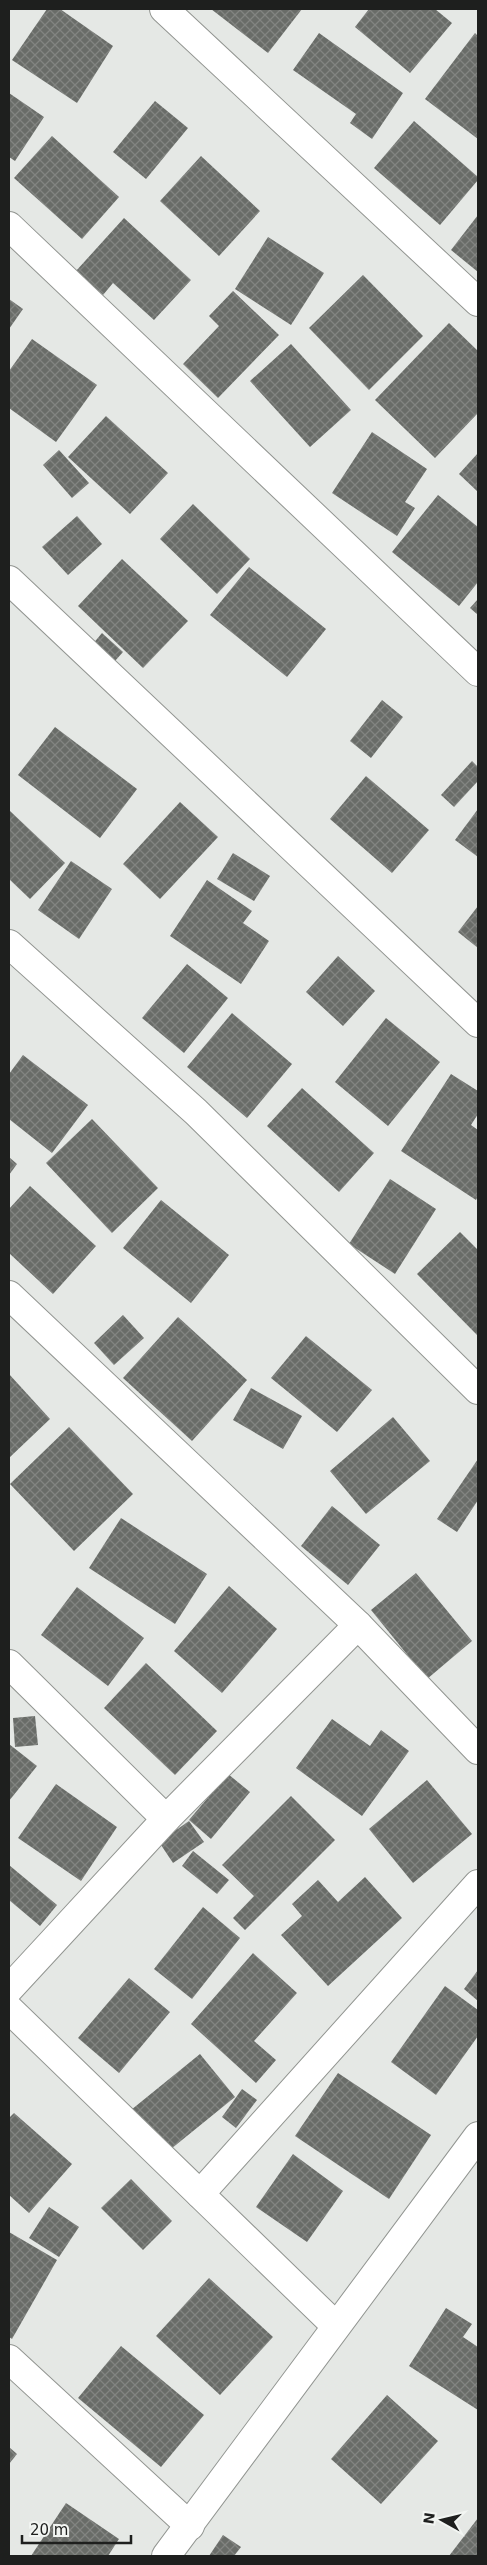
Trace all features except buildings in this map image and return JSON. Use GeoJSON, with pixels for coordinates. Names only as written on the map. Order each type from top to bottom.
{"type":"FeatureCollection","features":[{"type":"Feature","properties":{"kind":"street"},"geometry":{"type":"LineString","coordinates":[[164,9],[478,302]]}},
{"type":"Feature","properties":{"kind":"street"},"geometry":{"type":"LineString","coordinates":[[9,226],[478,672]]}},
{"type":"Feature","properties":{"kind":"street"},"geometry":{"type":"LineString","coordinates":[[9,580],[478,1023]]}},
{"type":"Feature","properties":{"kind":"street"},"geometry":{"type":"LineString","coordinates":[[9,944],[196,1112],[478,1390]]}},
{"type":"Feature","properties":{"kind":"street"},"geometry":{"type":"LineString","coordinates":[[9,1295],[358,1625],[478,1750]]}},
{"type":"Feature","properties":{"kind":"street"},"geometry":{"type":"LineString","coordinates":[[9,1989],[166,1819],[358,1625]]}},
{"type":"Feature","properties":{"kind":"street"},"geometry":{"type":"LineString","coordinates":[[9,1664],[166,1819]]}},
{"type":"Feature","properties":{"kind":"street"},"geometry":{"type":"LineString","coordinates":[[200,2194],[478,1884]]}},
{"type":"Feature","properties":{"kind":"street"},"geometry":{"type":"LineString","coordinates":[[9,2009],[336,2326]]}},
{"type":"Feature","properties":{"kind":"street"},"geometry":{"type":"LineString","coordinates":[[166,2556],[478,2136]]}},
{"type":"Feature","properties":{"kind":"street"},"geometry":{"type":"LineString","coordinates":[[9,2359],[190,2526]]}}]}
